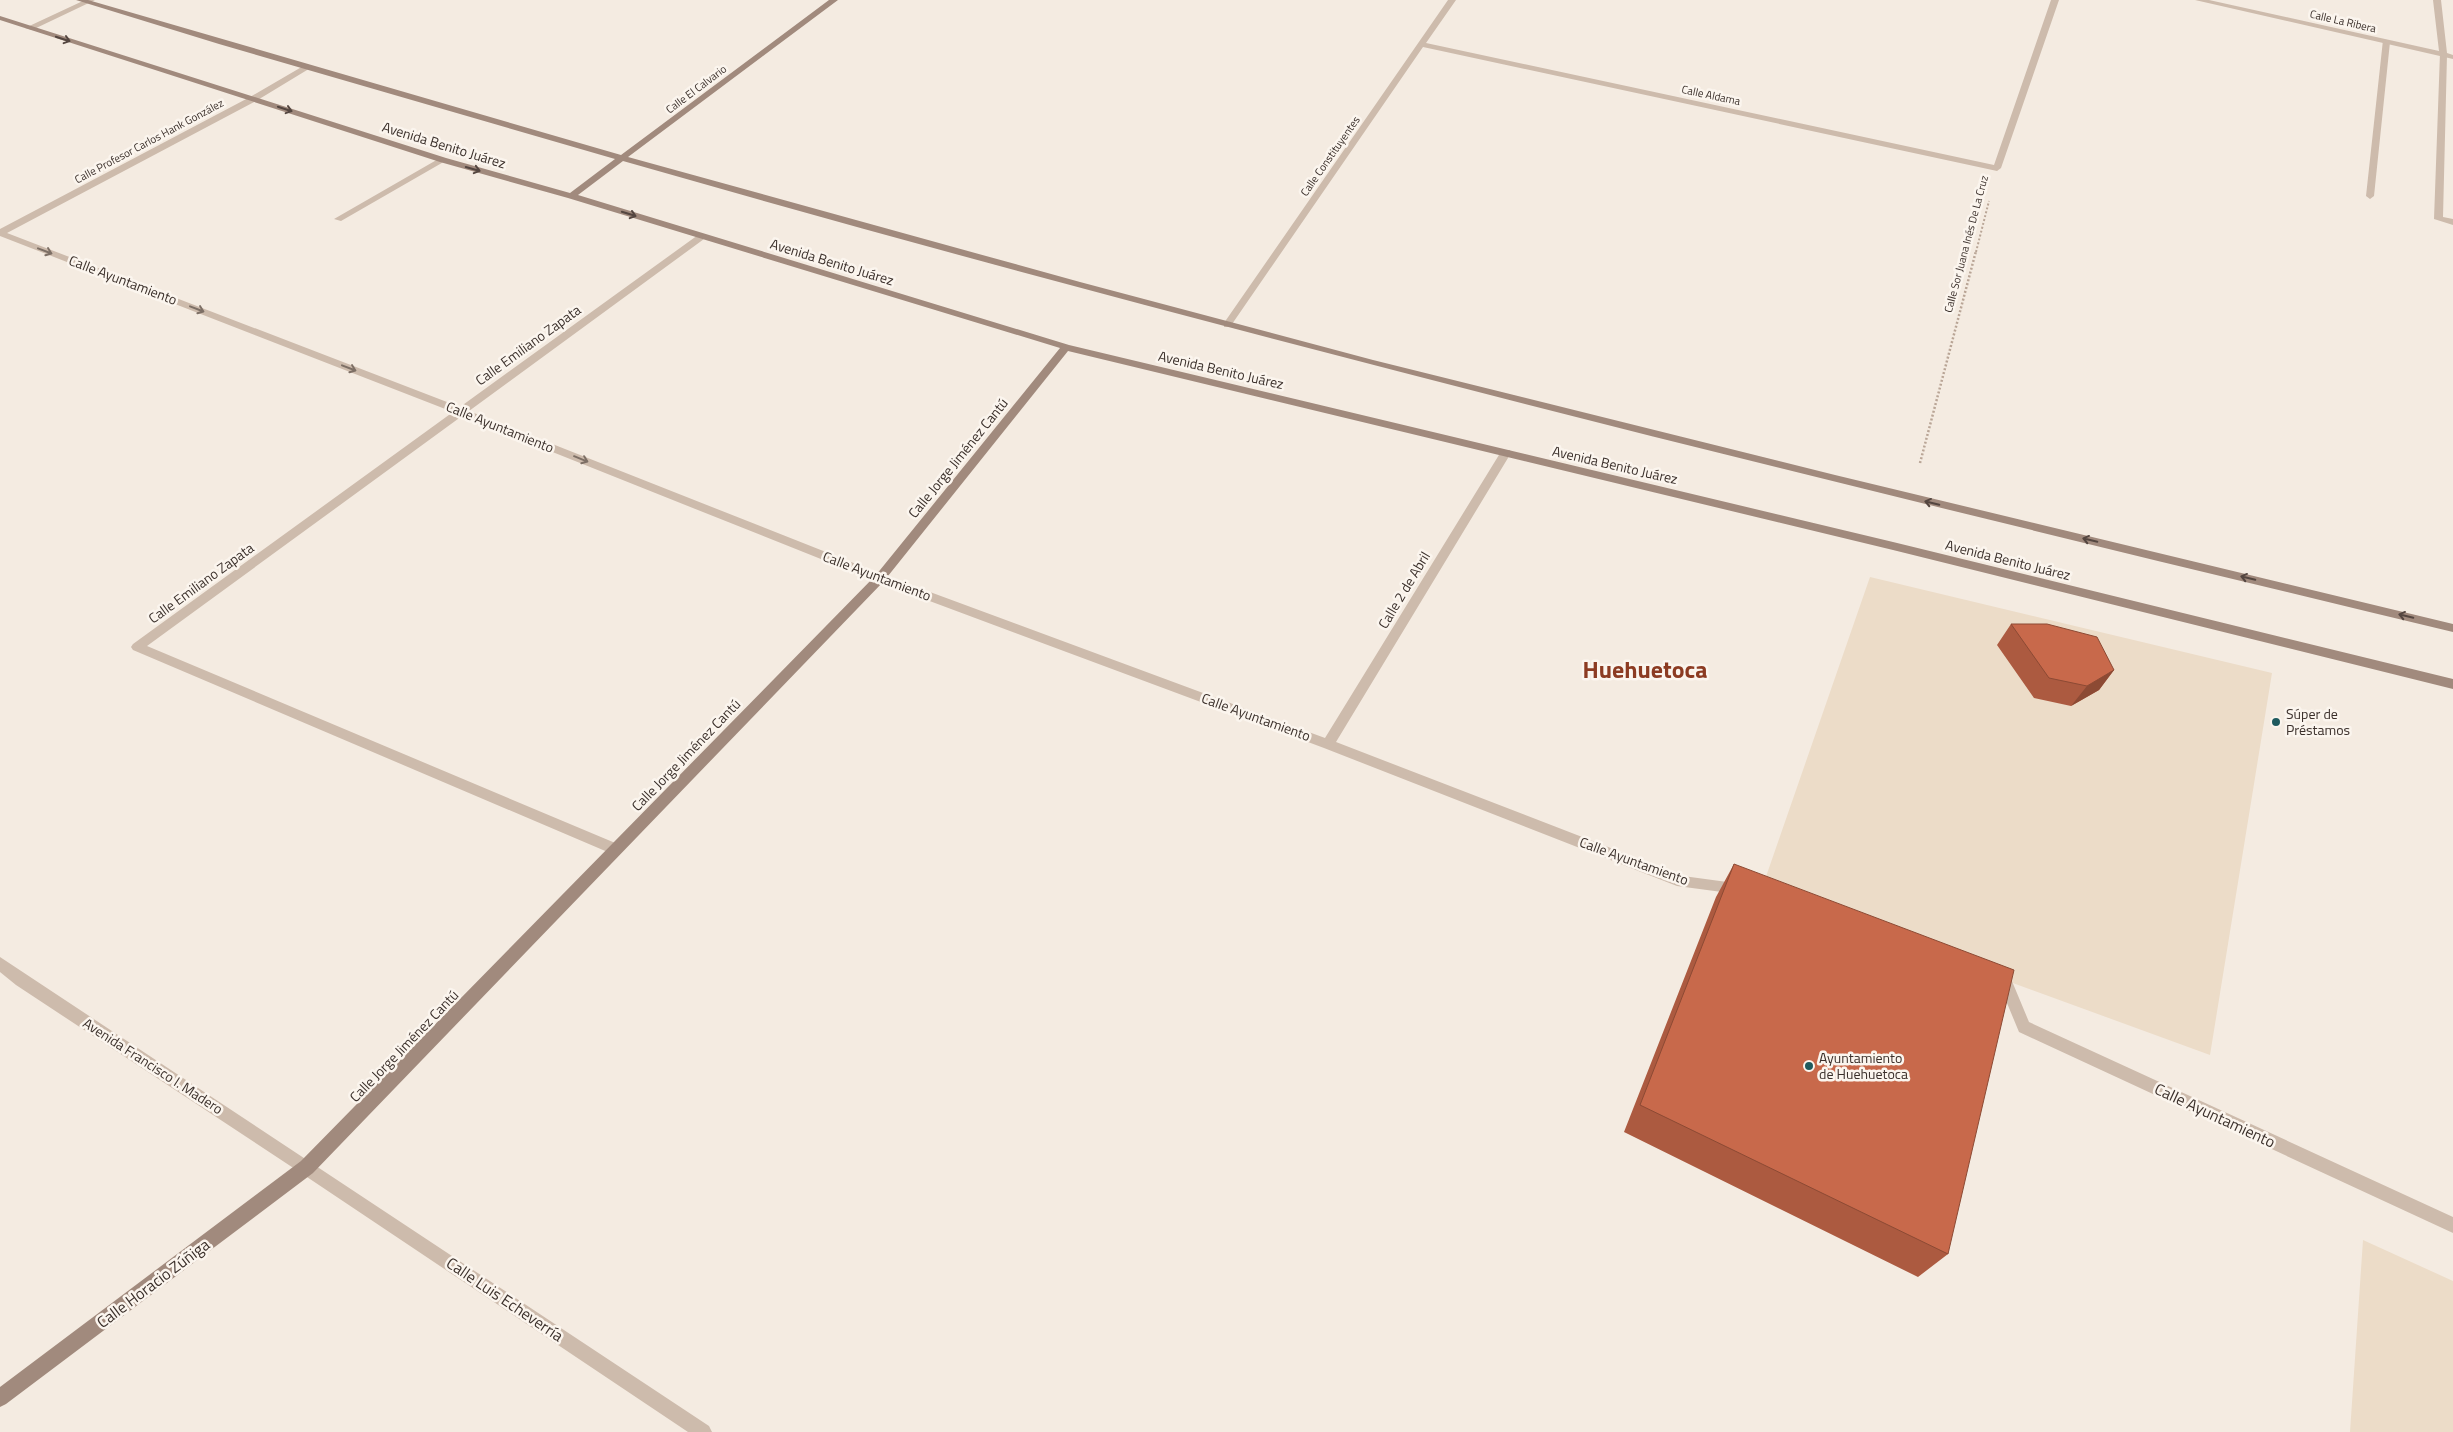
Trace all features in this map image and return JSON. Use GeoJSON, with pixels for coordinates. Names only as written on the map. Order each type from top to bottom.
{"type":"FeatureCollection","features":[{"type":"Feature","properties":{"kind":"main road","name":"Calle El Calvario"},"geometry":{"type":"LineString","coordinates":[[571,196],[834,0]]}},
{"type":"Feature","properties":{"kind":"main road"},"geometry":{"type":"LineString","coordinates":[[86,1],[622,158],[1227,325],[1911,498],[2453,628]]}},
{"type":"Feature","properties":{"kind":"main road","name":"Avenida Benito Juárez"},"geometry":{"type":"LineString","coordinates":[[0,18],[443,160],[571,196],[1066,347],[1893,546],[2453,684]]}},
{"type":"Feature","properties":{"kind":"main road","name":"Calle Jorge Jiménez Cantú"},"geometry":{"type":"LineString","coordinates":[[307,1167],[880,578],[1066,347]]}},
{"type":"Feature","properties":{"kind":"main road","name":"Calle Horacio Zúñiga"},"geometry":{"type":"LineString","coordinates":[[0,1398],[307,1167]]}},
{"type":"Feature","properties":{"kind":"street","name":"Calle Constituyentes"},"geometry":{"type":"LineString","coordinates":[[1227,325],[1452,0]]}},
{"type":"Feature","properties":{"kind":"street","name":"Calle Sor Juana Inés De La Cruz"},"geometry":{"type":"LineString","coordinates":[[1997,168],[2055,0]]}},
{"type":"Feature","properties":{"kind":"street","name":"Calle La Ribera"},"geometry":{"type":"LineString","coordinates":[[2200,0],[2453,57]]}},
{"type":"Feature","properties":{"kind":"street"},"geometry":{"type":"LineString","coordinates":[[2437,0],[2443,55],[2438,219],[2453,222]]}},
{"type":"Feature","properties":{"kind":"street"},"geometry":{"type":"LineString","coordinates":[[29,28],[86,1]]}},
{"type":"Feature","properties":{"kind":"street"},"geometry":{"type":"LineString","coordinates":[[2370,196],[2386,42]]}},
{"type":"Feature","properties":{"kind":"street","name":"Calle Aldama"},"geometry":{"type":"LineString","coordinates":[[1421,44],[1997,168]]}},
{"type":"Feature","properties":{"kind":"street","name":"Calle Profesor Carlos Hank González"},"geometry":{"type":"LineString","coordinates":[[0,233],[253,99],[308,67]]}},
{"type":"Feature","properties":{"kind":"street"},"geometry":{"type":"LineString","coordinates":[[338,219],[443,160]]}},
{"type":"Feature","properties":{"kind":"street","name":"Calle Ayuntamiento"},"geometry":{"type":"LineString","coordinates":[[0,233],[462,412],[880,578],[1328,744],[1682,882],[1752,890]]}},
{"type":"Feature","properties":{"kind":"street","name":"Calle Emiliano Zapata"},"geometry":{"type":"LineString","coordinates":[[615,849],[137,648],[701,237]]}},
{"type":"Feature","properties":{"kind":"street","name":"Calle 2 de Abril"},"geometry":{"type":"LineString","coordinates":[[1328,744],[1506,453]]}},
{"type":"Feature","properties":{"kind":"street","name":"Avenida Francisco I. Madero"},"geometry":{"type":"LineString","coordinates":[[0,963],[21,980],[307,1167]]}},
{"type":"Feature","properties":{"kind":"street","name":"Calle Ayuntamiento"},"geometry":{"type":"LineString","coordinates":[[2004,978],[2024,1027],[2453,1225]]}},
{"type":"Feature","properties":{"kind":"street","name":"Calle Luis Echeverría"},"geometry":{"type":"LineString","coordinates":[[307,1167],[703,1432]]}},
{"type":"Feature","properties":{"kind":"path","name":"Calle Sor Juana Inés De La Cruz"},"geometry":{"type":"LineString","coordinates":[[1911,498],[1997,168]]}},
{"type":"Feature","properties":{"kind":"shaded area"},"geometry":{"type":"Polygon","coordinates":[[[1870,577],[2272,673],[2210,1055],[1761,891],[1870,577]]]}},
{"type":"Feature","properties":{"kind":"shaded area"},"geometry":{"type":"Polygon","coordinates":[[[2363,1240],[2453,1281],[2453,1432],[2350,1432],[2363,1240]]]}},
{"type":"Feature","properties":{"kind":"building"},"geometry":{"type":"Polygon","coordinates":[[[2011,624],[2047,624],[2097,637],[2114,670],[2087,686],[2049,678],[2011,624]]]}},
{"type":"Feature","properties":{"kind":"building","name":"Ayuntamiento de Huehuetoca"},"geometry":{"type":"Polygon","coordinates":[[[1734,864],[2014,970],[1948,1254],[1640,1105],[1734,864]]]}},
{"type":"Feature","properties":{"kind":"place","name":"Súper de Préstamos"},"geometry":{"type":"Point","coordinates":[2276,722]}},
{"type":"Feature","properties":{"kind":"place","name":"Ayuntamiento de Huehuetoca"},"geometry":{"type":"Point","coordinates":[1809,1066]}},
{"type":"Feature","properties":{"kind":"district","name":"Huehuetoca"},"geometry":{"type":"Point","coordinates":[1645,670]}}]}
